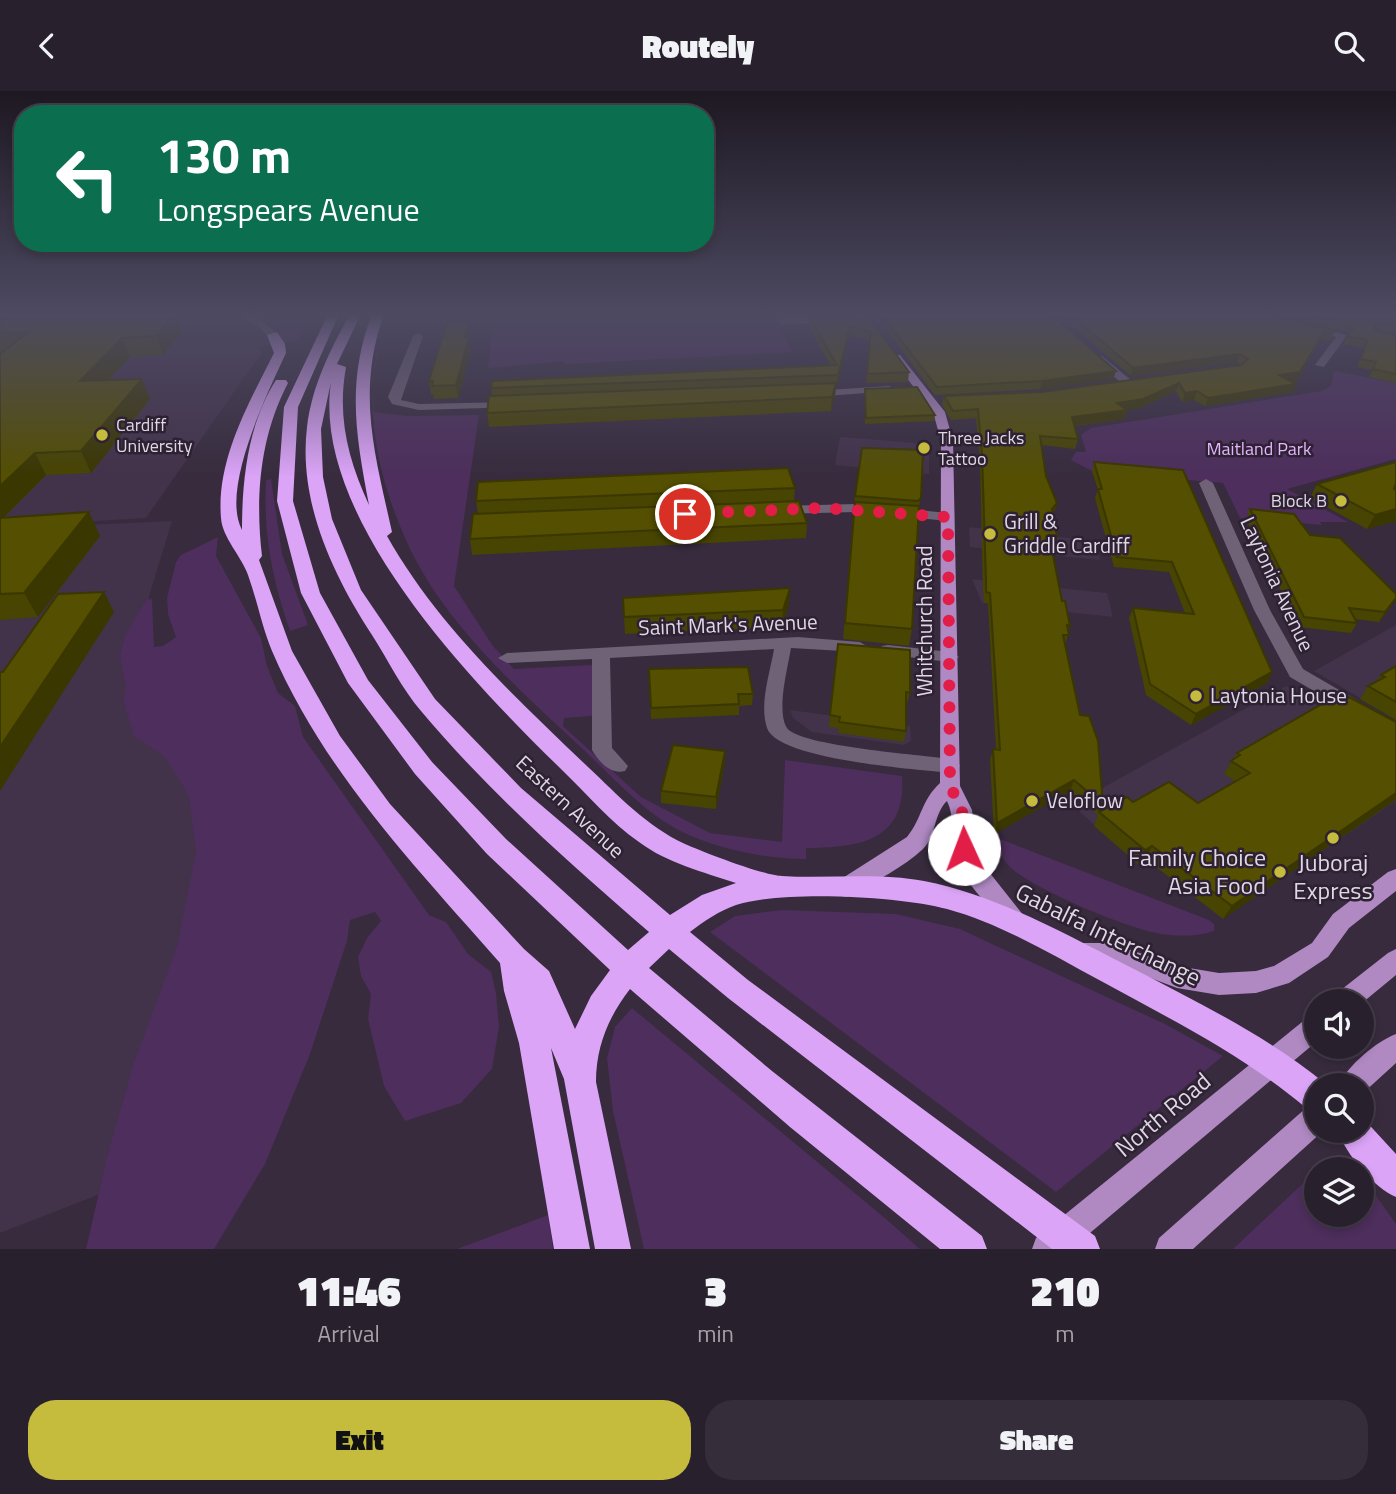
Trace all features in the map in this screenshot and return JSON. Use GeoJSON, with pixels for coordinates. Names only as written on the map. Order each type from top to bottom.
{"type":"FeatureCollection","features":[{"type":"Feature","properties":{"kind":"highway"},"geometry":{"type":"LineString","coordinates":[[273,368],[251,412],[240,444],[230,491],[229,521],[256,572],[282,651],[331,741],[381,811],[513,958],[539,980],[579,1079]]}},
{"type":"Feature","properties":{"kind":"highway"},"geometry":{"type":"LineString","coordinates":[[256,572],[250,506],[264,422],[274,393],[293,368]]}},
{"type":"Feature","properties":{"kind":"highway"},"geometry":{"type":"LineString","coordinates":[[304,368],[294,391],[284,436],[283,488],[299,562],[321,615],[374,706],[469,818],[539,889],[681,1015],[969,1249]]}},
{"type":"Feature","properties":{"kind":"highway","name":"Eastern Avenue"},"geometry":{"type":"LineString","coordinates":[[329,368],[316,412],[315,477],[324,519],[352,590],[427,704],[512,794],[586,862],[738,989],[1082,1249]]}},
{"type":"Feature","properties":{"kind":"highway"},"geometry":{"type":"LineString","coordinates":[[342,368],[334,404],[337,441],[359,500],[386,548],[429,611],[479,671],[550,746],[627,818],[669,848],[774,886]]}},
{"type":"Feature","properties":{"kind":"highway"},"geometry":{"type":"LineString","coordinates":[[361,368],[359,405],[367,462],[386,548]]}},
{"type":"Feature","properties":{"kind":"highway","name":"Gabalfa Interchange"},"geometry":{"type":"LineString","coordinates":[[613,1249],[579,1079],[584,1043],[602,1000],[644,954],[692,911],[726,896],[774,886],[846,888],[926,892],[964,903],[1075,953],[1223,1030],[1304,1087]]}},
{"type":"Feature","properties":{"kind":"highway"},"geometry":{"type":"LineString","coordinates":[[513,958],[519,991],[535,1043],[572,1249]]}},
{"type":"Feature","properties":{"kind":"highway"},"geometry":{"type":"LineString","coordinates":[[1364,1143],[1396,1180]]}},
{"type":"Feature","properties":{"kind":"main road","name":"Whitchurch Road"},"geometry":{"type":"LineString","coordinates":[[905,368],[920,387],[939,400],[947,434],[950,776],[962,810],[964,849],[968,862],[1023,929]]}},
{"type":"Feature","properties":{"kind":"main road"},"geometry":{"type":"LineString","coordinates":[[846,888],[915,843],[924,831],[934,800],[950,776]]}},
{"type":"Feature","properties":{"kind":"main road"},"geometry":{"type":"LineString","coordinates":[[1075,953],[1111,953],[1177,977],[1219,984],[1256,982],[1280,975],[1320,950],[1341,922],[1396,878]]}},
{"type":"Feature","properties":{"kind":"main road"},"geometry":{"type":"LineString","coordinates":[[1361,989],[1396,960]]}},
{"type":"Feature","properties":{"kind":"main road","name":"North Road"},"geometry":{"type":"LineString","coordinates":[[1047,1249],[1304,1035]]}},
{"type":"Feature","properties":{"kind":"main road"},"geometry":{"type":"LineString","coordinates":[[1366,1073],[1396,1046]]}},
{"type":"Feature","properties":{"kind":"main road"},"geometry":{"type":"LineString","coordinates":[[1170,1249],[1304,1129]]}},
{"type":"Feature","properties":{"kind":"street"},"geometry":{"type":"LineString","coordinates":[[408,368],[394,397],[402,405],[454,408],[529,405]]}},
{"type":"Feature","properties":{"kind":"street"},"geometry":{"type":"LineString","coordinates":[[1106,368],[1121,384],[1141,381]]}},
{"type":"Feature","properties":{"kind":"street"},"geometry":{"type":"LineString","coordinates":[[792,394],[920,387]]}},
{"type":"Feature","properties":{"kind":"street","name":"Laytonia Avenue"},"geometry":{"type":"LineString","coordinates":[[1206,483],[1262,610],[1296,673],[1396,732]]}},
{"type":"Feature","properties":{"kind":"street"},"geometry":{"type":"LineString","coordinates":[[767,510],[856,508],[948,517]]}},
{"type":"Feature","properties":{"kind":"street"},"geometry":{"type":"LineString","coordinates":[[783,643],[773,709],[778,729],[786,738],[812,748],[950,776]]}},
{"type":"Feature","properties":{"kind":"street","name":"Saint Mark's Avenue"},"geometry":{"type":"LineString","coordinates":[[507,658],[783,643],[814,643],[950,657]]}},
{"type":"Feature","properties":{"kind":"street"},"geometry":{"type":"LineString","coordinates":[[601,653],[602,750],[618,766]]}},
{"type":"Feature","properties":{"kind":"shaded area","name":"Cardiff University"},"geometry":{"type":"Polygon","coordinates":[[[0,368],[251,368],[146,518],[0,527],[0,368]]]}},
{"type":"Feature","properties":{"kind":"shaded area"},"geometry":{"type":"Polygon","coordinates":[[[840,437],[929,444],[929,474],[835,465],[840,437]]]}},
{"type":"Feature","properties":{"kind":"shaded area"},"geometry":{"type":"Polygon","coordinates":[[[172,521],[149,596],[154,650],[240,788],[121,1186],[0,1233],[0,529],[172,521]]]}},
{"type":"Feature","properties":{"kind":"shaded area"},"geometry":{"type":"Polygon","coordinates":[[[969,527],[1096,541],[1100,560],[970,547],[969,527]]]}},
{"type":"Feature","properties":{"kind":"shaded area"},"geometry":{"type":"Polygon","coordinates":[[[972,579],[1107,593],[1113,617],[982,603],[972,579]]]}},
{"type":"Feature","properties":{"kind":"shaded area"},"geometry":{"type":"Polygon","coordinates":[[[1396,625],[1396,719],[1314,671],[1396,625]]]}},
{"type":"Feature","properties":{"kind":"shaded area"},"geometry":{"type":"Polygon","coordinates":[[[1286,686],[1396,753],[1396,801],[1223,919],[1146,859],[1138,864],[1081,813],[1078,808],[1079,801],[1286,686]]]}},
{"type":"Feature","properties":{"kind":"shaded area"},"geometry":{"type":"Polygon","coordinates":[[[790,710],[910,726],[911,741],[904,745],[812,732],[793,718],[790,710]]]}},
{"type":"Feature","properties":{"kind":"green space","name":"Maitland Park"},"geometry":{"type":"Polygon","coordinates":[[[1334,371],[1396,383],[1396,459],[1287,489],[1348,522],[1320,522],[1322,525],[1240,518],[1223,483],[1094,472],[1071,460],[1076,452],[1086,452],[1081,435],[1091,428],[1322,391],[1331,386],[1334,371]]]}},
{"type":"Feature","properties":{"kind":"green space"},"geometry":{"type":"Polygon","coordinates":[[[373,388],[374,412],[408,416],[479,415],[454,586],[493,646],[514,669],[593,665],[596,712],[591,716],[564,718],[563,726],[641,797],[710,833],[782,842],[785,760],[902,776],[897,815],[888,827],[861,842],[826,848],[806,848],[806,859],[791,859],[738,851],[703,841],[673,827],[640,803],[511,681],[440,600],[405,538],[387,490],[376,441],[373,417],[373,388]]]}},
{"type":"Feature","properties":{"kind":"green space"},"geometry":{"type":"Polygon","coordinates":[[[271,479],[282,554],[308,625],[290,631],[278,593],[268,538],[266,480],[271,479]]]}},
{"type":"Feature","properties":{"kind":"green space"},"geometry":{"type":"Polygon","coordinates":[[[218,537],[216,556],[261,638],[267,666],[278,693],[295,706],[303,737],[429,915],[446,922],[468,954],[491,972],[499,1027],[492,1069],[461,1103],[405,1121],[384,1086],[368,1019],[371,994],[361,976],[358,957],[367,938],[381,921],[375,912],[350,920],[347,941],[310,1054],[265,1164],[214,1249],[86,1249],[107,1157],[134,1062],[177,947],[196,852],[189,796],[165,757],[134,736],[123,699],[126,688],[120,656],[125,636],[146,600],[152,599],[154,647],[163,646],[176,637],[168,614],[167,598],[176,562],[181,555],[218,537]]]}},
{"type":"Feature","properties":{"kind":"green space"},"geometry":{"type":"Polygon","coordinates":[[[995,837],[1209,920],[1214,924],[1214,931],[1185,936],[1156,933],[1084,908],[1017,873],[1002,857],[995,837]]]}},
{"type":"Feature","properties":{"kind":"green space"},"geometry":{"type":"Polygon","coordinates":[[[782,910],[896,914],[960,929],[1165,1024],[1223,1056],[1056,1192],[710,932],[735,916],[782,910]]]}},
{"type":"Feature","properties":{"kind":"green space"},"geometry":{"type":"Polygon","coordinates":[[[632,1008],[920,1249],[644,1249],[613,1111],[607,1058],[615,1027],[632,1008]]]}},
{"type":"Feature","properties":{"kind":"green space"},"geometry":{"type":"Polygon","coordinates":[[[1304,1182],[1304,1227],[1374,1227],[1374,1193],[1396,1224],[1396,1249],[1233,1249],[1304,1182]]]}},
{"type":"Feature","properties":{"kind":"green space"},"geometry":{"type":"Polygon","coordinates":[[[548,1215],[553,1249],[457,1249],[548,1215]]]}},
{"type":"Feature","properties":{"kind":"building"},"geometry":{"type":"Polygon","coordinates":[[[0,368],[93,368],[80,381],[142,379],[81,451],[35,453],[0,486],[0,368]]]}},
{"type":"Feature","properties":{"kind":"building"},"geometry":{"type":"Polygon","coordinates":[[[433,368],[461,368],[456,385],[432,386],[433,381],[429,381],[433,368]]]}},
{"type":"Feature","properties":{"kind":"building"},"geometry":{"type":"Polygon","coordinates":[[[771,368],[840,368],[838,375],[491,388],[492,381],[771,368]]]}},
{"type":"Feature","properties":{"kind":"building"},"geometry":{"type":"Polygon","coordinates":[[[868,368],[906,368],[909,372],[867,374],[868,368]]]}},
{"type":"Feature","properties":{"kind":"building"},"geometry":{"type":"Polygon","coordinates":[[[922,368],[1113,368],[1116,371],[1042,381],[937,387],[922,368]]]}},
{"type":"Feature","properties":{"kind":"building"},"geometry":{"type":"Polygon","coordinates":[[[1219,368],[1302,368],[1300,372],[1279,375],[1296,384],[1208,398],[1197,391],[1185,393],[1179,383],[1143,399],[1117,403],[1127,410],[1072,417],[1078,439],[1040,436],[1046,476],[1057,503],[1052,509],[1057,536],[1049,535],[1062,601],[1065,601],[1070,626],[1067,625],[1069,635],[1063,635],[1080,715],[1089,716],[1098,741],[1103,805],[1074,780],[997,823],[993,749],[1000,750],[990,593],[986,592],[978,409],[953,411],[944,396],[1042,392],[1219,368]]]}},
{"type":"Feature","properties":{"kind":"building"},"geometry":{"type":"Polygon","coordinates":[[[1396,368],[1396,374],[1373,369],[1396,368]]]}},
{"type":"Feature","properties":{"kind":"building"},"geometry":{"type":"Polygon","coordinates":[[[836,383],[832,397],[487,413],[489,396],[836,383]]]}},
{"type":"Feature","properties":{"kind":"building"},"geometry":{"type":"Polygon","coordinates":[[[917,387],[935,415],[866,418],[865,389],[917,387]]]}},
{"type":"Feature","properties":{"kind":"building"},"geometry":{"type":"Polygon","coordinates":[[[862,448],[923,450],[921,498],[918,501],[855,496],[862,448]]]}},
{"type":"Feature","properties":{"kind":"building"},"geometry":{"type":"Polygon","coordinates":[[[1094,462],[1183,470],[1272,672],[1196,714],[1150,684],[1133,608],[1194,614],[1172,562],[1117,557],[1098,489],[1102,489],[1094,462]]]}},
{"type":"Feature","properties":{"kind":"building"},"geometry":{"type":"Polygon","coordinates":[[[1396,462],[1396,509],[1375,515],[1317,484],[1396,462]]]}},
{"type":"Feature","properties":{"kind":"building"},"geometry":{"type":"Polygon","coordinates":[[[788,468],[795,488],[476,501],[478,482],[788,468]]]}},
{"type":"Feature","properties":{"kind":"building"},"geometry":{"type":"Polygon","coordinates":[[[799,501],[807,523],[470,539],[473,514],[799,501]]]}},
{"type":"Feature","properties":{"kind":"building"},"geometry":{"type":"Polygon","coordinates":[[[855,502],[919,506],[912,629],[845,623],[855,502]]]}},
{"type":"Feature","properties":{"kind":"building"},"geometry":{"type":"Polygon","coordinates":[[[1250,509],[1294,514],[1310,535],[1340,538],[1396,594],[1396,598],[1385,612],[1349,608],[1357,623],[1304,617],[1250,509]]]}},
{"type":"Feature","properties":{"kind":"building"},"geometry":{"type":"Polygon","coordinates":[[[89,512],[24,593],[0,594],[0,518],[89,512]]]}},
{"type":"Feature","properties":{"kind":"building"},"geometry":{"type":"Polygon","coordinates":[[[790,588],[783,610],[624,617],[623,598],[790,588]]]}},
{"type":"Feature","properties":{"kind":"building"},"geometry":{"type":"Polygon","coordinates":[[[104,592],[0,747],[0,672],[3,672],[58,594],[104,592]]]}},
{"type":"Feature","properties":{"kind":"building"},"geometry":{"type":"Polygon","coordinates":[[[838,644],[910,650],[910,693],[906,692],[906,731],[839,722],[840,717],[830,715],[838,644]]]}},
{"type":"Feature","properties":{"kind":"building"},"geometry":{"type":"Polygon","coordinates":[[[1396,666],[1396,702],[1368,686],[1385,677],[1381,675],[1396,666]]]}},
{"type":"Feature","properties":{"kind":"building"},"geometry":{"type":"Polygon","coordinates":[[[748,667],[753,694],[738,694],[739,704],[651,708],[649,669],[748,667]]]}},
{"type":"Feature","properties":{"kind":"building"},"geometry":{"type":"Polygon","coordinates":[[[1334,697],[1341,701],[1349,697],[1396,722],[1396,793],[1232,906],[1152,846],[1145,850],[1099,812],[1127,797],[1133,802],[1169,782],[1198,803],[1250,773],[1231,761],[1240,755],[1237,753],[1334,697]]]}},
{"type":"Feature","properties":{"kind":"building"},"geometry":{"type":"Polygon","coordinates":[[[673,745],[725,751],[716,797],[661,791],[673,745]]]}},
{"type":"Feature","properties":{"kind":"place","name":"Cardiff University"},"geometry":{"type":"Point","coordinates":[102,435]}},
{"type":"Feature","properties":{"kind":"place","name":"Three Jacks Tattoo"},"geometry":{"type":"Point","coordinates":[924,448]}},
{"type":"Feature","properties":{"kind":"place","name":"Block B"},"geometry":{"type":"Point","coordinates":[1341,501]}},
{"type":"Feature","properties":{"kind":"place","name":"Grill & Griddle Cardiff"},"geometry":{"type":"Point","coordinates":[990,534]}},
{"type":"Feature","properties":{"kind":"place","name":"Laytonia House"},"geometry":{"type":"Point","coordinates":[1196,696]}},
{"type":"Feature","properties":{"kind":"place","name":"Veloflow"},"geometry":{"type":"Point","coordinates":[1032,801]}},
{"type":"Feature","properties":{"kind":"place","name":"Juboraj Express"},"geometry":{"type":"Point","coordinates":[1333,838]}},
{"type":"Feature","properties":{"kind":"place","name":"Family Choice Asia Food"},"geometry":{"type":"Point","coordinates":[1280,872]}},
{"type":"Feature","properties":{"kind":"route"},"geometry":{"type":"LineString","coordinates":[[685,514],[856,508],[948,517],[950,786],[962,810],[964,849]]}}]}
